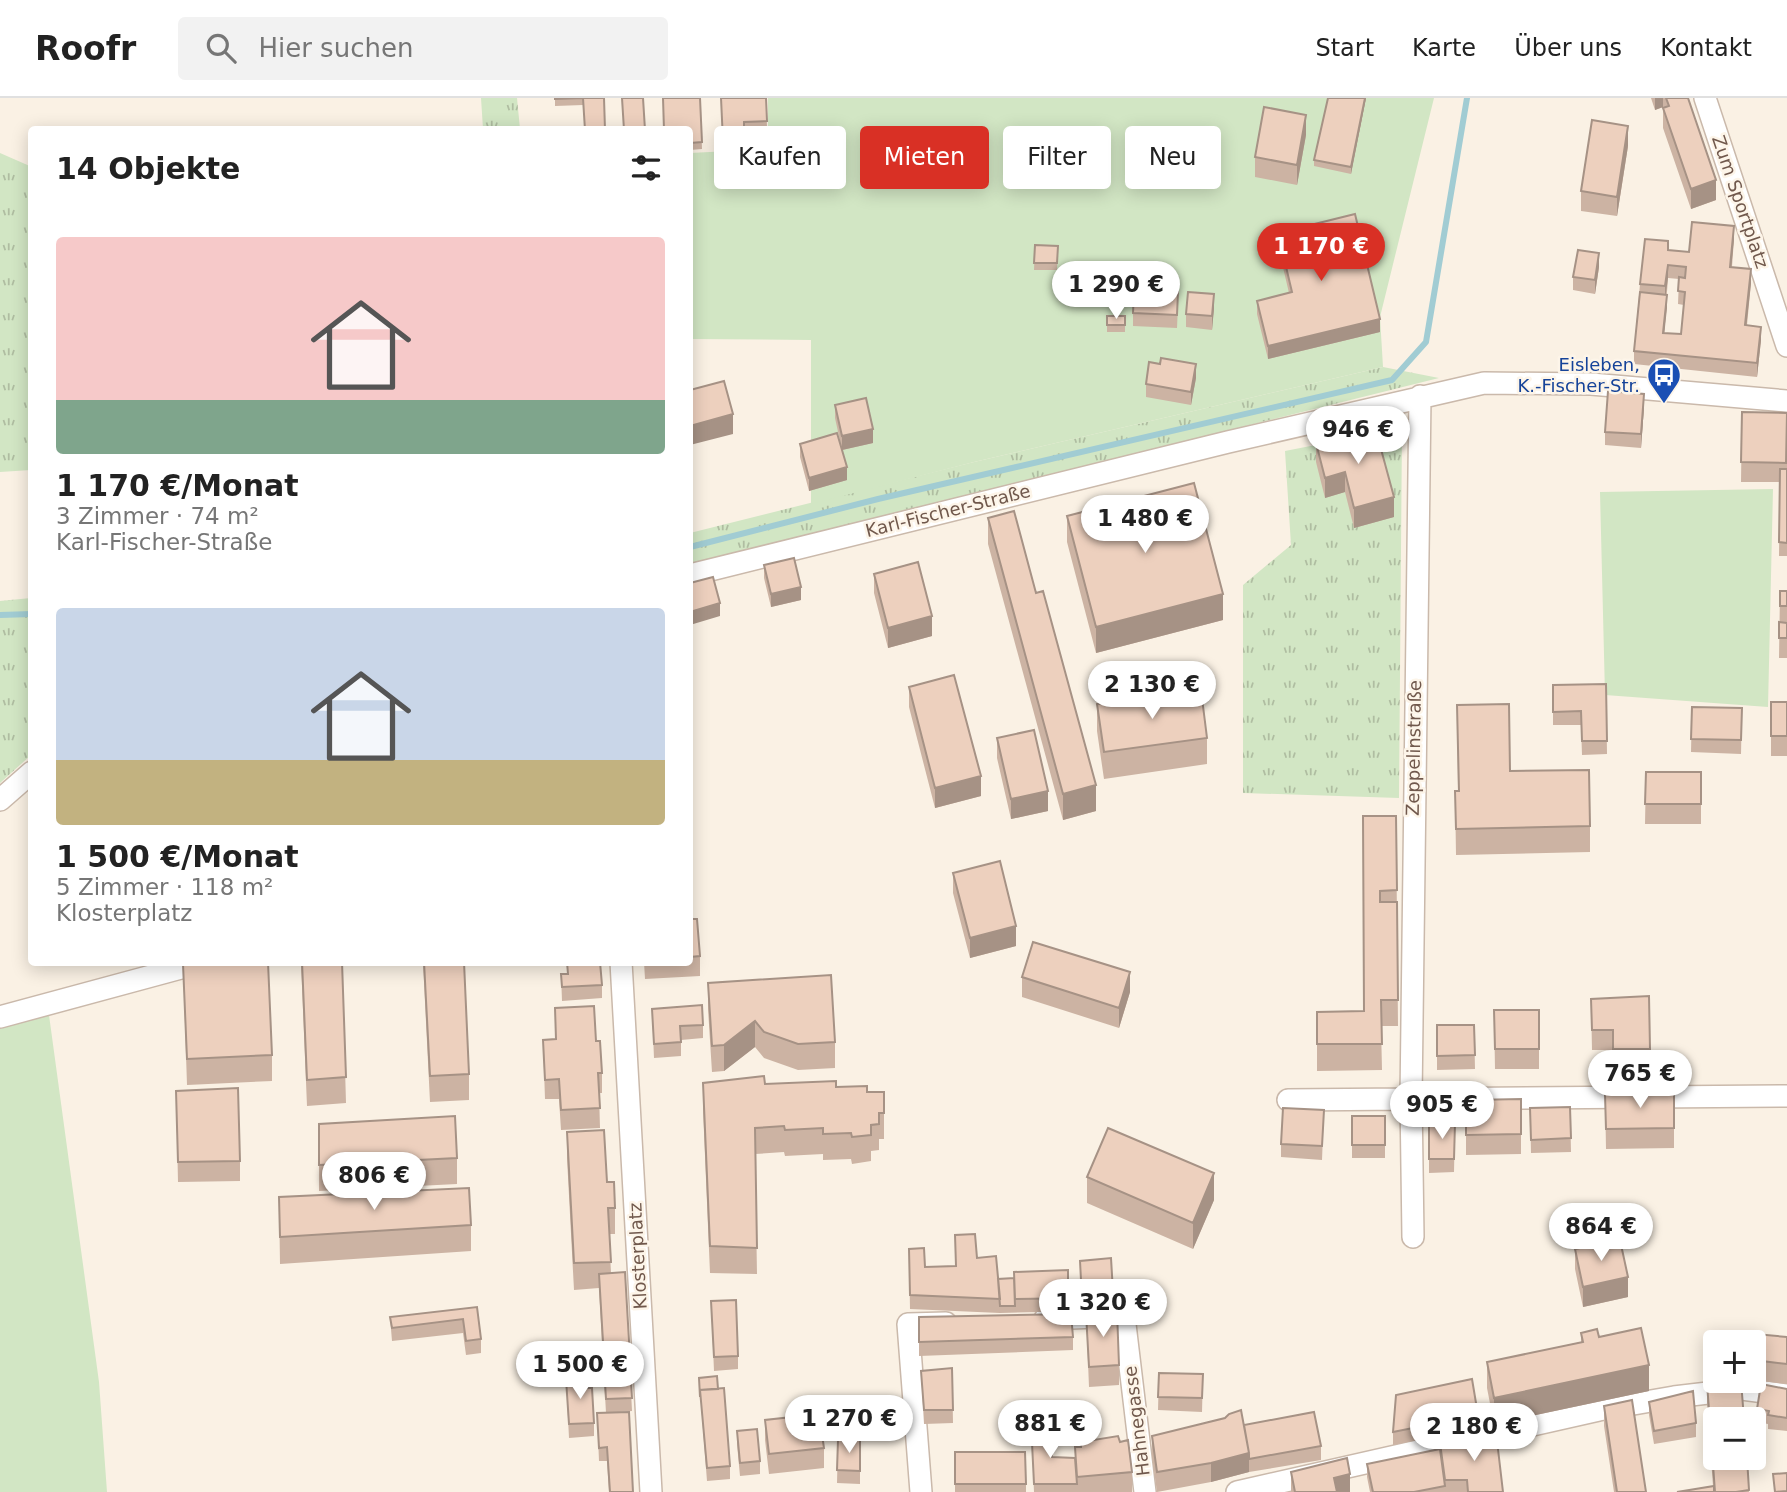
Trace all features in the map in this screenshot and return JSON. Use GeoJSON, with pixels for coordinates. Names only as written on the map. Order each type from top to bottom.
{"type":"FeatureCollection","features":[{"type":"Feature","properties":{"kind":"street","name":"Zum Sportplatz"},"geometry":{"type":"LineString","coordinates":[[1705,98],[1787,346]]}},
{"type":"Feature","properties":{"kind":"street","name":"Karl-Fischer-Straße"},"geometry":{"type":"LineString","coordinates":[[693,574],[1420,396],[1484,383],[1591,384],[1787,401]]}},
{"type":"Feature","properties":{"kind":"street","name":"Zeppelinstraße"},"geometry":{"type":"LineString","coordinates":[[1413,1237],[1411,1100],[1420,396]]}},
{"type":"Feature","properties":{"kind":"street"},"geometry":{"type":"LineString","coordinates":[[0,800],[28,776]]}},
{"type":"Feature","properties":{"kind":"street"},"geometry":{"type":"LineString","coordinates":[[0,1017],[188,966]]}},
{"type":"Feature","properties":{"kind":"street","name":"Klosterplatz"},"geometry":{"type":"LineString","coordinates":[[621,966],[651,1492]]}},
{"type":"Feature","properties":{"kind":"street"},"geometry":{"type":"LineString","coordinates":[[1288,1100],[1787,1096]]}},
{"type":"Feature","properties":{"kind":"street","name":"Hahnegasse"},"geometry":{"type":"LineString","coordinates":[[1030,1319],[1124,1316],[1145,1492]]}},
{"type":"Feature","properties":{"kind":"street"},"geometry":{"type":"LineString","coordinates":[[921,1492],[908,1324],[962,1322]]}},
{"type":"Feature","properties":{"kind":"street"},"geometry":{"type":"LineString","coordinates":[[1237,1492],[1269,1488],[1599,1410],[1674,1397],[1742,1390],[1787,1395]]}},
{"type":"Feature","properties":{"kind":"green space"},"geometry":{"type":"Polygon","coordinates":[[[481,98],[517,98],[520,126],[483,126],[481,98]]]}},
{"type":"Feature","properties":{"kind":"green space"},"geometry":{"type":"Polygon","coordinates":[[[768,98],[1434,98],[1380,317],[1383,367],[974,462],[811,504],[811,340],[693,339],[693,153],[714,152],[714,189],[846,189],[846,126],[768,126],[768,98]]]}},
{"type":"Feature","properties":{"kind":"green space"},"geometry":{"type":"Polygon","coordinates":[[[0,153],[28,165],[28,470],[0,472],[0,153]]]}},
{"type":"Feature","properties":{"kind":"green space"},"geometry":{"type":"Polygon","coordinates":[[[1383,367],[1439,378],[693,563],[693,532],[974,462],[1383,367]]]}},
{"type":"Feature","properties":{"kind":"green space"},"geometry":{"type":"Polygon","coordinates":[[[1402,428],[1399,798],[1243,793],[1243,585],[1291,545],[1285,451],[1402,428]]]}},
{"type":"Feature","properties":{"kind":"green space"},"geometry":{"type":"Polygon","coordinates":[[[1773,489],[1768,707],[1605,695],[1600,492],[1773,489]]]}},
{"type":"Feature","properties":{"kind":"green space"},"geometry":{"type":"Polygon","coordinates":[[[28,598],[28,758],[0,783],[0,601],[28,598]]]}},
{"type":"Feature","properties":{"kind":"green space"},"geometry":{"type":"Polygon","coordinates":[[[49,1015],[99,1382],[107,1492],[0,1492],[0,1027],[49,1015]]]}},
{"type":"Feature","properties":{"kind":"building"},"geometry":{"type":"Polygon","coordinates":[[[583,98],[604,98],[605,126],[585,126],[583,98]]]}},
{"type":"Feature","properties":{"kind":"building"},"geometry":{"type":"Polygon","coordinates":[[[622,98],[643,98],[645,126],[624,126],[622,98]]]}},
{"type":"Feature","properties":{"kind":"building"},"geometry":{"type":"Polygon","coordinates":[[[663,98],[700,98],[702,142],[693,143],[693,126],[664,126],[663,98]]]}},
{"type":"Feature","properties":{"kind":"building"},"geometry":{"type":"Polygon","coordinates":[[[721,98],[766,98],[767,121],[744,122],[744,126],[722,126],[721,98]]]}},
{"type":"Feature","properties":{"kind":"building"},"geometry":{"type":"Polygon","coordinates":[[[1328,98],[1365,98],[1351,167],[1314,160],[1328,98]]]}},
{"type":"Feature","properties":{"kind":"building"},"geometry":{"type":"Polygon","coordinates":[[[1666,98],[1688,98],[1716,180],[1691,189],[1663,108],[1669,106],[1666,98]]]}},
{"type":"Feature","properties":{"kind":"building"},"geometry":{"type":"Polygon","coordinates":[[[1264,107],[1306,115],[1297,165],[1255,157],[1264,107]]]}},
{"type":"Feature","properties":{"kind":"building"},"geometry":{"type":"Polygon","coordinates":[[[1592,120],[1628,126],[1617,197],[1581,191],[1592,120]]]}},
{"type":"Feature","properties":{"kind":"building"},"geometry":{"type":"Polygon","coordinates":[[[1355,214],[1380,319],[1268,346],[1257,301],[1292,292],[1278,233],[1355,214]]]}},
{"type":"Feature","properties":{"kind":"building"},"geometry":{"type":"Polygon","coordinates":[[[1692,222],[1734,226],[1730,267],[1751,269],[1745,325],[1761,327],[1757,363],[1634,351],[1640,292],[1667,295],[1663,333],[1681,334],[1685,292],[1678,291],[1679,277],[1685,278],[1686,267],[1668,265],[1665,286],[1640,284],[1645,239],[1668,241],[1668,250],[1689,252],[1692,222]]]}},
{"type":"Feature","properties":{"kind":"building"},"geometry":{"type":"Polygon","coordinates":[[[1035,245],[1058,246],[1057,263],[1034,263],[1035,245]]]}},
{"type":"Feature","properties":{"kind":"building"},"geometry":{"type":"Polygon","coordinates":[[[1578,250],[1599,253],[1595,280],[1573,277],[1578,250]]]}},
{"type":"Feature","properties":{"kind":"building"},"geometry":{"type":"Polygon","coordinates":[[[1134,290],[1178,292],[1177,315],[1133,313],[1134,290]]]}},
{"type":"Feature","properties":{"kind":"building"},"geometry":{"type":"Polygon","coordinates":[[[1188,292],[1214,294],[1212,316],[1186,314],[1188,292]]]}},
{"type":"Feature","properties":{"kind":"building"},"geometry":{"type":"Polygon","coordinates":[[[1107,316],[1125,316],[1125,325],[1107,325],[1107,316]]]}},
{"type":"Feature","properties":{"kind":"building"},"geometry":{"type":"Polygon","coordinates":[[[1161,358],[1196,364],[1191,392],[1146,384],[1149,362],[1160,364],[1161,358]]]}},
{"type":"Feature","properties":{"kind":"building"},"geometry":{"type":"Polygon","coordinates":[[[724,381],[733,414],[693,425],[693,389],[724,381]]]}},
{"type":"Feature","properties":{"kind":"building"},"geometry":{"type":"Polygon","coordinates":[[[1608,391],[1644,394],[1641,434],[1605,432],[1608,391]]]}},
{"type":"Feature","properties":{"kind":"building"},"geometry":{"type":"Polygon","coordinates":[[[866,398],[873,429],[842,436],[835,405],[866,398]]]}},
{"type":"Feature","properties":{"kind":"building"},"geometry":{"type":"Polygon","coordinates":[[[1742,412],[1787,413],[1786,463],[1741,462],[1742,412]]]}},
{"type":"Feature","properties":{"kind":"building"},"geometry":{"type":"Polygon","coordinates":[[[1375,427],[1394,497],[1354,508],[1345,472],[1325,478],[1316,443],[1375,427]]]}},
{"type":"Feature","properties":{"kind":"building"},"geometry":{"type":"Polygon","coordinates":[[[837,433],[847,467],[809,478],[800,444],[837,433]]]}},
{"type":"Feature","properties":{"kind":"building"},"geometry":{"type":"Polygon","coordinates":[[[1780,469],[1787,469],[1787,543],[1779,542],[1780,469]]]}},
{"type":"Feature","properties":{"kind":"building"},"geometry":{"type":"Polygon","coordinates":[[[1194,483],[1223,594],[1096,627],[1067,516],[1194,483]]]}},
{"type":"Feature","properties":{"kind":"building"},"geometry":{"type":"Polygon","coordinates":[[[1014,511],[1036,593],[1043,591],[1096,785],[1063,794],[988,518],[1014,511]]]}},
{"type":"Feature","properties":{"kind":"building"},"geometry":{"type":"Polygon","coordinates":[[[794,558],[801,587],[771,594],[764,565],[794,558]]]}},
{"type":"Feature","properties":{"kind":"building"},"geometry":{"type":"Polygon","coordinates":[[[918,562],[932,616],[888,628],[874,574],[918,562]]]}},
{"type":"Feature","properties":{"kind":"building"},"geometry":{"type":"Polygon","coordinates":[[[713,577],[720,603],[693,611],[693,582],[713,577]]]}},
{"type":"Feature","properties":{"kind":"building"},"geometry":{"type":"Polygon","coordinates":[[[1780,591],[1787,591],[1787,606],[1780,606],[1780,591]]]}},
{"type":"Feature","properties":{"kind":"building"},"geometry":{"type":"Polygon","coordinates":[[[1779,622],[1787,623],[1787,638],[1779,638],[1779,622]]]}},
{"type":"Feature","properties":{"kind":"building"},"geometry":{"type":"Polygon","coordinates":[[[954,675],[981,776],[935,788],[909,687],[954,675]]]}},
{"type":"Feature","properties":{"kind":"building"},"geometry":{"type":"Polygon","coordinates":[[[1606,684],[1607,741],[1582,741],[1581,711],[1553,712],[1553,685],[1606,684]]]}},
{"type":"Feature","properties":{"kind":"building"},"geometry":{"type":"Polygon","coordinates":[[[1201,690],[1207,738],[1104,752],[1097,704],[1201,690]]]}},
{"type":"Feature","properties":{"kind":"building"},"geometry":{"type":"Polygon","coordinates":[[[1771,702],[1787,702],[1787,736],[1771,736],[1771,702]]]}},
{"type":"Feature","properties":{"kind":"building"},"geometry":{"type":"Polygon","coordinates":[[[1509,704],[1510,771],[1589,770],[1590,826],[1456,829],[1455,791],[1459,791],[1457,705],[1509,704]]]}},
{"type":"Feature","properties":{"kind":"building"},"geometry":{"type":"Polygon","coordinates":[[[1692,707],[1742,708],[1741,740],[1691,739],[1692,707]]]}},
{"type":"Feature","properties":{"kind":"building"},"geometry":{"type":"Polygon","coordinates":[[[1034,730],[1048,791],[1011,799],[997,738],[1034,730]]]}},
{"type":"Feature","properties":{"kind":"building"},"geometry":{"type":"Polygon","coordinates":[[[1646,772],[1701,772],[1701,804],[1645,804],[1646,772]]]}},
{"type":"Feature","properties":{"kind":"building"},"geometry":{"type":"Polygon","coordinates":[[[1363,816],[1396,816],[1397,890],[1380,891],[1380,902],[1397,902],[1398,1000],[1381,1000],[1382,1044],[1317,1044],[1317,1012],[1364,1011],[1363,816]]]}},
{"type":"Feature","properties":{"kind":"building"},"geometry":{"type":"Polygon","coordinates":[[[1000,861],[1016,926],[970,938],[953,873],[1000,861]]]}},
{"type":"Feature","properties":{"kind":"building"},"geometry":{"type":"Polygon","coordinates":[[[693,919],[697,919],[700,956],[693,957],[693,919]]]}},
{"type":"Feature","properties":{"kind":"building"},"geometry":{"type":"Polygon","coordinates":[[[1033,942],[1130,972],[1119,1008],[1022,977],[1033,942]]]}},
{"type":"Feature","properties":{"kind":"building"},"geometry":{"type":"Polygon","coordinates":[[[183,966],[268,966],[272,1055],[187,1059],[183,966]]]}},
{"type":"Feature","properties":{"kind":"building"},"geometry":{"type":"Polygon","coordinates":[[[302,966],[342,966],[346,1077],[307,1080],[302,966]]]}},
{"type":"Feature","properties":{"kind":"building"},"geometry":{"type":"Polygon","coordinates":[[[424,966],[464,966],[469,1074],[430,1076],[424,966]]]}},
{"type":"Feature","properties":{"kind":"building"},"geometry":{"type":"Polygon","coordinates":[[[567,966],[600,966],[602,985],[562,987],[561,974],[568,974],[567,966]]]}},
{"type":"Feature","properties":{"kind":"building"},"geometry":{"type":"Polygon","coordinates":[[[831,975],[835,1042],[798,1044],[764,1032],[755,1021],[724,1045],[712,1046],[708,983],[831,975]]]}},
{"type":"Feature","properties":{"kind":"building"},"geometry":{"type":"Polygon","coordinates":[[[1649,996],[1650,1049],[1613,1049],[1613,1030],[1592,1030],[1591,999],[1649,996]]]}},
{"type":"Feature","properties":{"kind":"building"},"geometry":{"type":"Polygon","coordinates":[[[702,1005],[703,1025],[680,1026],[681,1042],[654,1044],[652,1009],[702,1005]]]}},
{"type":"Feature","properties":{"kind":"building"},"geometry":{"type":"Polygon","coordinates":[[[594,1006],[596,1041],[600,1041],[602,1073],[598,1073],[600,1108],[561,1110],[559,1079],[545,1080],[543,1040],[556,1039],[555,1008],[594,1006]]]}},
{"type":"Feature","properties":{"kind":"building"},"geometry":{"type":"Polygon","coordinates":[[[1494,1010],[1539,1010],[1539,1049],[1495,1049],[1494,1010]]]}},
{"type":"Feature","properties":{"kind":"building"},"geometry":{"type":"Polygon","coordinates":[[[1437,1025],[1474,1025],[1475,1055],[1437,1056],[1437,1025]]]}},
{"type":"Feature","properties":{"kind":"building"},"geometry":{"type":"Polygon","coordinates":[[[764,1076],[765,1084],[836,1081],[836,1087],[867,1086],[867,1092],[884,1092],[884,1113],[879,1113],[879,1124],[871,1125],[871,1135],[852,1137],[851,1133],[823,1134],[823,1128],[755,1128],[757,1248],[710,1246],[703,1083],[764,1076]]]}},
{"type":"Feature","properties":{"kind":"building"},"geometry":{"type":"Polygon","coordinates":[[[238,1088],[240,1161],[178,1162],[176,1091],[238,1088]]]}},
{"type":"Feature","properties":{"kind":"building"},"geometry":{"type":"Polygon","coordinates":[[[1674,1091],[1674,1128],[1606,1129],[1605,1094],[1674,1091]]]}},
{"type":"Feature","properties":{"kind":"building"},"geometry":{"type":"Polygon","coordinates":[[[1521,1099],[1521,1134],[1466,1135],[1466,1116],[1471,1115],[1472,1100],[1521,1099]]]}},
{"type":"Feature","properties":{"kind":"building"},"geometry":{"type":"Polygon","coordinates":[[[1570,1107],[1571,1138],[1531,1140],[1530,1108],[1570,1107]]]}},
{"type":"Feature","properties":{"kind":"building"},"geometry":{"type":"Polygon","coordinates":[[[1283,1108],[1324,1110],[1322,1146],[1281,1144],[1283,1108]]]}},
{"type":"Feature","properties":{"kind":"building"},"geometry":{"type":"Polygon","coordinates":[[[455,1116],[457,1158],[319,1165],[319,1124],[455,1116]]]}},
{"type":"Feature","properties":{"kind":"building"},"geometry":{"type":"Polygon","coordinates":[[[1352,1116],[1385,1116],[1385,1145],[1352,1145],[1352,1116]]]}},
{"type":"Feature","properties":{"kind":"building"},"geometry":{"type":"Polygon","coordinates":[[[1429,1123],[1455,1123],[1454,1159],[1429,1159],[1429,1123]]]}},
{"type":"Feature","properties":{"kind":"building"},"geometry":{"type":"Polygon","coordinates":[[[1108,1128],[1214,1173],[1193,1223],[1087,1177],[1108,1128]]]}},
{"type":"Feature","properties":{"kind":"building"},"geometry":{"type":"Polygon","coordinates":[[[604,1130],[607,1182],[614,1182],[615,1208],[608,1208],[611,1262],[574,1263],[567,1132],[604,1130]]]}},
{"type":"Feature","properties":{"kind":"building"},"geometry":{"type":"Polygon","coordinates":[[[469,1188],[471,1225],[280,1237],[279,1197],[469,1188]]]}},
{"type":"Feature","properties":{"kind":"building"},"geometry":{"type":"Polygon","coordinates":[[[975,1234],[977,1258],[996,1256],[1000,1299],[910,1295],[909,1249],[924,1248],[925,1267],[956,1266],[955,1235],[975,1234]]]}},
{"type":"Feature","properties":{"kind":"building"},"geometry":{"type":"Polygon","coordinates":[[[1620,1240],[1628,1277],[1583,1287],[1575,1249],[1620,1240]]]}},
{"type":"Feature","properties":{"kind":"building"},"geometry":{"type":"Polygon","coordinates":[[[1111,1258],[1113,1292],[1082,1294],[1082,1298],[1015,1299],[1014,1272],[1068,1270],[1068,1281],[1081,1280],[1080,1261],[1111,1258]]]}},
{"type":"Feature","properties":{"kind":"building"},"geometry":{"type":"Polygon","coordinates":[[[625,1272],[630,1358],[604,1359],[599,1274],[625,1272]]]}},
{"type":"Feature","properties":{"kind":"building"},"geometry":{"type":"Polygon","coordinates":[[[1014,1278],[1015,1306],[1000,1306],[998,1279],[1014,1278]]]}},
{"type":"Feature","properties":{"kind":"building"},"geometry":{"type":"Polygon","coordinates":[[[736,1300],[738,1356],[714,1357],[711,1301],[736,1300]]]}},
{"type":"Feature","properties":{"kind":"building"},"geometry":{"type":"Polygon","coordinates":[[[477,1307],[481,1339],[466,1341],[463,1319],[392,1328],[390,1317],[477,1307]]]}},
{"type":"Feature","properties":{"kind":"building"},"geometry":{"type":"Polygon","coordinates":[[[1117,1311],[1119,1365],[1089,1367],[1086,1313],[1117,1311]]]}},
{"type":"Feature","properties":{"kind":"building"},"geometry":{"type":"Polygon","coordinates":[[[1071,1314],[1073,1337],[919,1342],[919,1317],[1071,1314]]]}},
{"type":"Feature","properties":{"kind":"building"},"geometry":{"type":"Polygon","coordinates":[[[1641,1328],[1649,1365],[1494,1398],[1487,1362],[1583,1342],[1581,1333],[1597,1329],[1599,1337],[1641,1328]]]}},
{"type":"Feature","properties":{"kind":"building"},"geometry":{"type":"Polygon","coordinates":[[[1766,1335],[1787,1337],[1787,1364],[1766,1361],[1766,1335]]]}},
{"type":"Feature","properties":{"kind":"building"},"geometry":{"type":"Polygon","coordinates":[[[630,1364],[632,1398],[606,1399],[604,1366],[630,1364]]]}},
{"type":"Feature","properties":{"kind":"building"},"geometry":{"type":"Polygon","coordinates":[[[952,1368],[953,1410],[924,1410],[921,1371],[952,1368]]]}},
{"type":"Feature","properties":{"kind":"building"},"geometry":{"type":"Polygon","coordinates":[[[1159,1373],[1203,1374],[1202,1398],[1158,1397],[1159,1373]]]}},
{"type":"Feature","properties":{"kind":"building"},"geometry":{"type":"Polygon","coordinates":[[[717,1376],[718,1389],[700,1390],[700,1397],[699,1378],[717,1376]]]}},
{"type":"Feature","properties":{"kind":"building"},"geometry":{"type":"Polygon","coordinates":[[[587,1377],[588,1388],[592,1388],[594,1423],[569,1424],[566,1379],[587,1377]]]}},
{"type":"Feature","properties":{"kind":"building"},"geometry":{"type":"Polygon","coordinates":[[[1472,1379],[1478,1415],[1393,1432],[1396,1395],[1472,1379]]]}},
{"type":"Feature","properties":{"kind":"building"},"geometry":{"type":"Polygon","coordinates":[[[1766,1385],[1787,1389],[1787,1418],[1768,1415],[1766,1407],[1757,1407],[1760,1393],[1766,1393],[1766,1385]]]}},
{"type":"Feature","properties":{"kind":"building"},"geometry":{"type":"Polygon","coordinates":[[[724,1388],[730,1466],[707,1468],[700,1390],[724,1388]]]}},
{"type":"Feature","properties":{"kind":"building"},"geometry":{"type":"Polygon","coordinates":[[[1693,1391],[1696,1423],[1654,1431],[1649,1402],[1693,1391]]]}},
{"type":"Feature","properties":{"kind":"building"},"geometry":{"type":"Polygon","coordinates":[[[1708,1393],[1742,1393],[1743,1407],[1709,1407],[1708,1393]]]}},
{"type":"Feature","properties":{"kind":"building"},"geometry":{"type":"Polygon","coordinates":[[[1632,1400],[1646,1492],[1617,1492],[1604,1406],[1632,1400]]]}},
{"type":"Feature","properties":{"kind":"building"},"geometry":{"type":"Polygon","coordinates":[[[1241,1410],[1249,1453],[1211,1463],[1157,1472],[1152,1436],[1225,1418],[1241,1410]]]}},
{"type":"Feature","properties":{"kind":"building"},"geometry":{"type":"Polygon","coordinates":[[[629,1412],[633,1492],[610,1492],[607,1447],[599,1448],[597,1413],[629,1412]]]}},
{"type":"Feature","properties":{"kind":"building"},"geometry":{"type":"Polygon","coordinates":[[[1314,1412],[1321,1446],[1249,1459],[1244,1425],[1314,1412]]]}},
{"type":"Feature","properties":{"kind":"building"},"geometry":{"type":"Polygon","coordinates":[[[819,1414],[824,1448],[769,1454],[765,1420],[819,1414]]]}},
{"type":"Feature","properties":{"kind":"building"},"geometry":{"type":"Polygon","coordinates":[[[1047,1421],[1052,1457],[1075,1458],[1077,1484],[1034,1484],[1031,1422],[1047,1421]]]}},
{"type":"Feature","properties":{"kind":"building"},"geometry":{"type":"Polygon","coordinates":[[[757,1429],[760,1461],[740,1463],[737,1431],[757,1429]]]}},
{"type":"Feature","properties":{"kind":"building"},"geometry":{"type":"Polygon","coordinates":[[[1496,1432],[1503,1492],[1468,1492],[1467,1480],[1445,1480],[1440,1443],[1496,1432]]]}},
{"type":"Feature","properties":{"kind":"building"},"geometry":{"type":"Polygon","coordinates":[[[1118,1436],[1120,1442],[1128,1440],[1132,1472],[1077,1477],[1075,1447],[1081,1447],[1081,1442],[1118,1436]]]}},
{"type":"Feature","properties":{"kind":"building"},"geometry":{"type":"Polygon","coordinates":[[[838,1440],[860,1440],[860,1471],[837,1470],[838,1440]]]}},
{"type":"Feature","properties":{"kind":"building"},"geometry":{"type":"Polygon","coordinates":[[[1440,1449],[1445,1486],[1414,1492],[1373,1492],[1367,1464],[1440,1449]]]}},
{"type":"Feature","properties":{"kind":"building"},"geometry":{"type":"Polygon","coordinates":[[[955,1452],[1025,1452],[1026,1484],[955,1484],[955,1452]]]}},
{"type":"Feature","properties":{"kind":"building"},"geometry":{"type":"Polygon","coordinates":[[[1347,1458],[1350,1474],[1334,1478],[1337,1492],[1295,1492],[1291,1472],[1347,1458]]]}},
{"type":"Feature","properties":{"kind":"building"},"geometry":{"type":"Polygon","coordinates":[[[1713,1470],[1748,1470],[1749,1490],[1715,1492],[1713,1470]]]}},
{"type":"Feature","properties":{"kind":"building"},"geometry":{"type":"Polygon","coordinates":[[[1787,1473],[1787,1491],[1775,1492],[1773,1474],[1787,1473]]]}},
{"type":"Feature","properties":{"kind":"building"},"geometry":{"type":"Polygon","coordinates":[[[1714,1486],[1714,1492],[1677,1492],[1714,1486]]]}},
{"type":"Feature","properties":{"kind":"waterway"},"geometry":{"type":"LineString","coordinates":[[693,546],[878,499],[1392,380],[1426,342],[1467,98]]}},
{"type":"Feature","properties":{"kind":"waterway"},"geometry":{"type":"LineString","coordinates":[[0,615],[28,614]]}},
{"type":"Feature","properties":{"kind":"place","name":"Eisleben, K.-Fischer-Str."},"geometry":{"type":"Point","coordinates":[1664,405]}}]}
